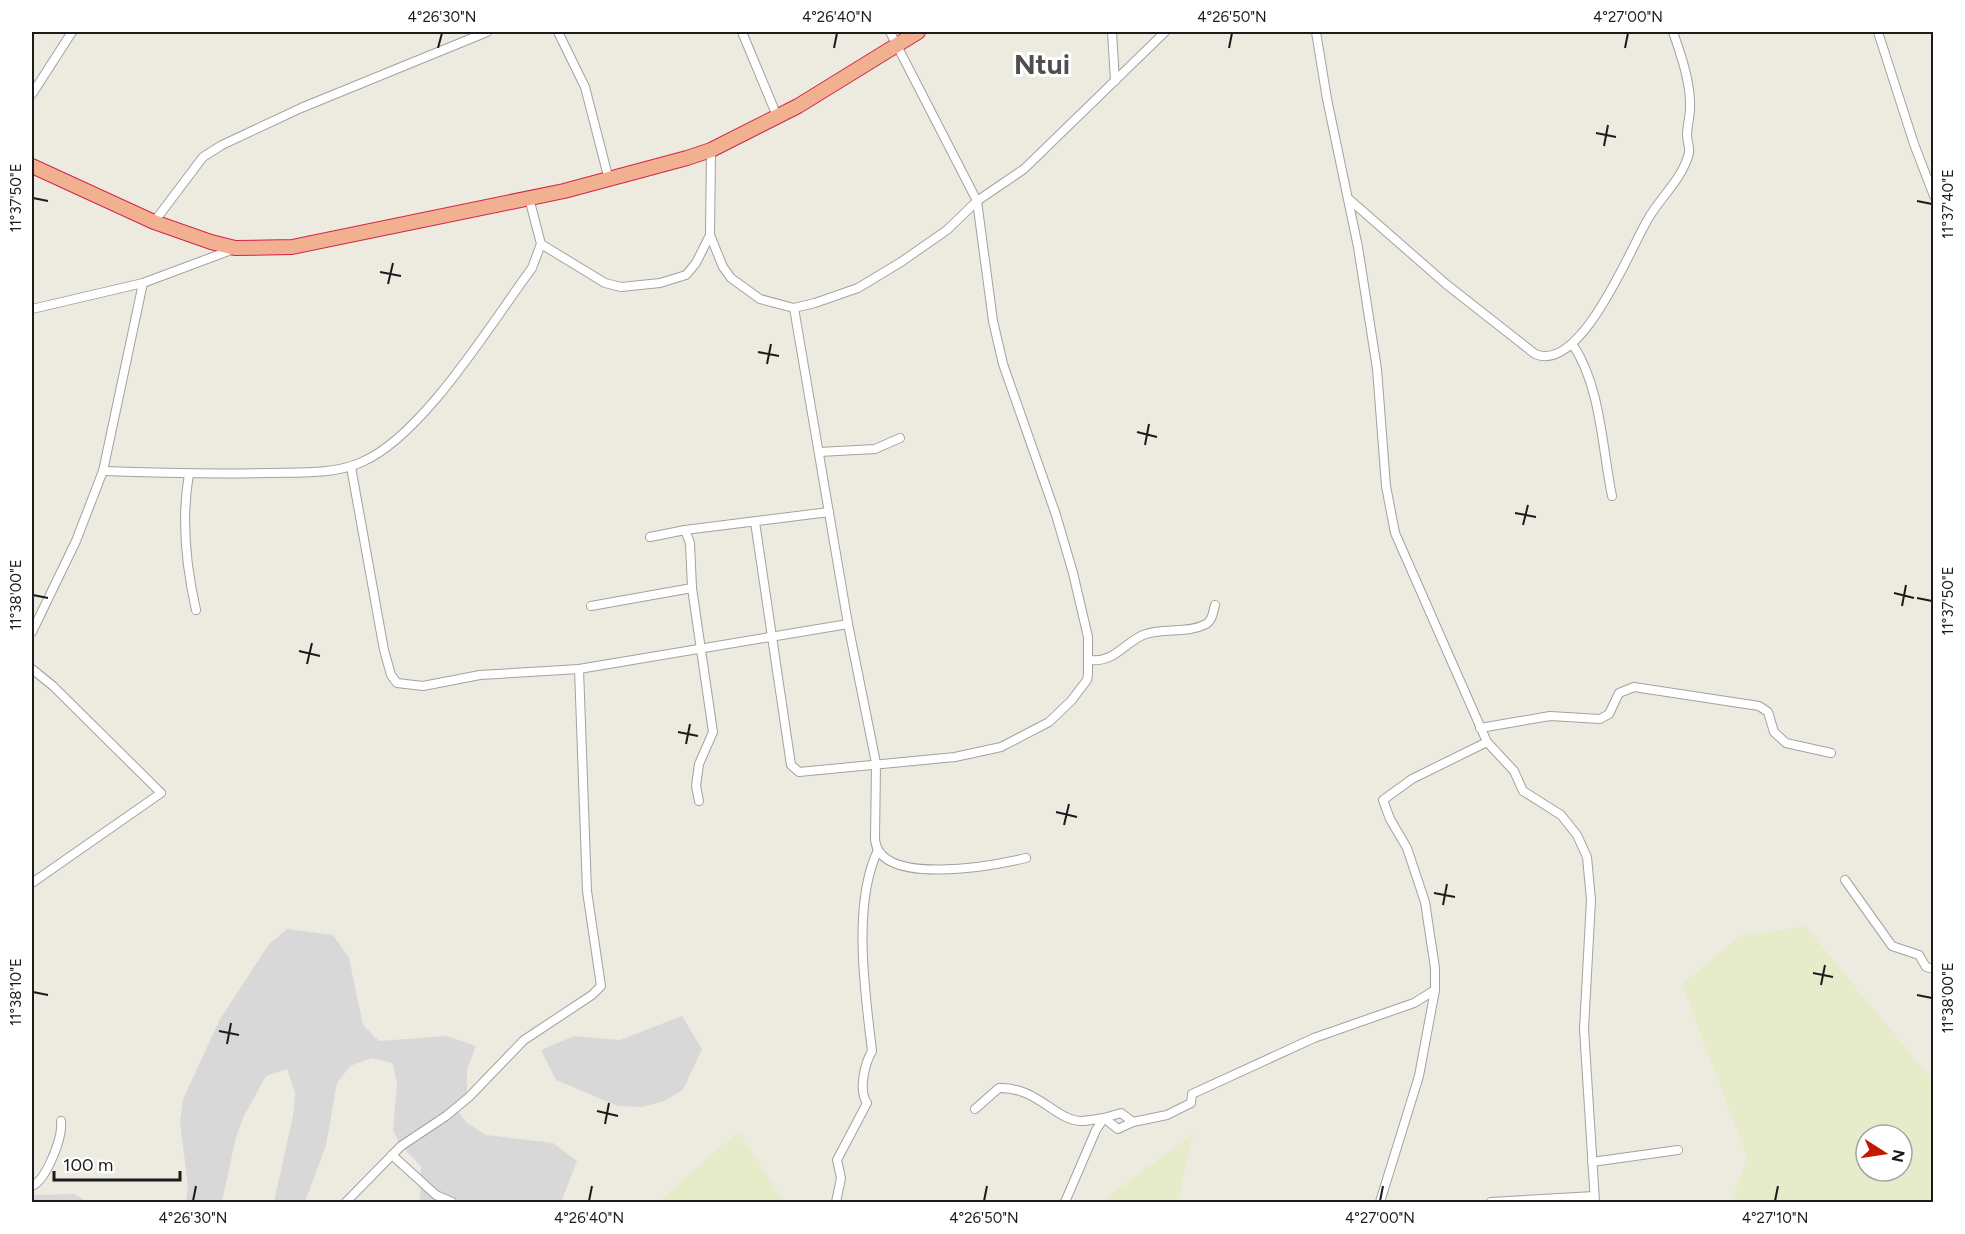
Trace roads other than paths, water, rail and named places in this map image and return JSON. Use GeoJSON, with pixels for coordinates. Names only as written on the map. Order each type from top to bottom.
{"type":"FeatureCollection","features":[{"type":"Feature","properties":{"kind":"highway"},"geometry":{"type":"LineString","coordinates":[[32,166],[154,222],[235,248],[292,247],[326,242],[609,180],[711,150],[823,92],[918,32]]}},
{"type":"Feature","properties":{"kind":"street"},"geometry":{"type":"LineString","coordinates":[[32,94],[72,32]]}},
{"type":"Feature","properties":{"kind":"street"},"geometry":{"type":"LineString","coordinates":[[154,222],[203,157],[222,145],[311,104],[487,32]]}},
{"type":"Feature","properties":{"kind":"street"},"geometry":{"type":"LineString","coordinates":[[558,32],[585,87],[609,180]]}},
{"type":"Feature","properties":{"kind":"street"},"geometry":{"type":"LineString","coordinates":[[742,32],[777,116]]}},
{"type":"Feature","properties":{"kind":"street"},"geometry":{"type":"LineString","coordinates":[[755,522],[791,765],[794,769],[804,773],[876,763],[955,757],[1001,747],[1049,722],[1071,701],[1087,680],[1089,660],[1084,616],[1056,515],[1003,364],[993,321],[977,201],[890,32]]}},
{"type":"Feature","properties":{"kind":"street"},"geometry":{"type":"LineString","coordinates":[[1112,32],[1115,81]]}},
{"type":"Feature","properties":{"kind":"street"},"geometry":{"type":"LineString","coordinates":[[711,150],[710,235],[723,267],[743,289],[760,299],[794,308],[815,303],[866,284],[933,240],[977,201],[1024,170],[1165,32]]}},
{"type":"Feature","properties":{"kind":"street"},"geometry":{"type":"LineString","coordinates":[[1316,32],[1327,99],[1349,200],[1377,369],[1390,513],[1403,553],[1422,590],[1487,742],[1514,771],[1524,791],[1561,815],[1577,835],[1587,857],[1591,900],[1584,1029],[1595,1199],[1491,1203]]}},
{"type":"Feature","properties":{"kind":"street"},"geometry":{"type":"LineString","coordinates":[[1349,200],[1446,285],[1535,354],[1551,355],[1573,345],[1584,333],[1629,260],[1648,218],[1677,180],[1690,151],[1687,136],[1689,90],[1673,32]]}},
{"type":"Feature","properties":{"kind":"street"},"geometry":{"type":"LineString","coordinates":[[1878,32],[1914,144],[1934,196]]}},
{"type":"Feature","properties":{"kind":"street"},"geometry":{"type":"LineString","coordinates":[[103,471],[189,474],[302,472],[351,466],[364,462],[406,432],[427,409],[532,268],[541,244],[529,198]]}},
{"type":"Feature","properties":{"kind":"street"},"geometry":{"type":"LineString","coordinates":[[541,244],[605,284],[621,287],[668,282],[686,275],[696,263],[710,235]]}},
{"type":"Feature","properties":{"kind":"street"},"geometry":{"type":"LineString","coordinates":[[32,309],[143,283],[235,248]]}},
{"type":"Feature","properties":{"kind":"street"},"geometry":{"type":"LineString","coordinates":[[32,632],[76,541],[103,471],[143,283]]}},
{"type":"Feature","properties":{"kind":"street"},"geometry":{"type":"LineString","coordinates":[[794,308],[848,624],[876,763],[875,839],[878,850],[884,857],[911,867],[953,871],[1026,858]]}},
{"type":"Feature","properties":{"kind":"street"},"geometry":{"type":"LineString","coordinates":[[1573,345],[1584,362],[1601,423],[1612,495]]}},
{"type":"Feature","properties":{"kind":"street"},"geometry":{"type":"LineString","coordinates":[[819,452],[875,449],[900,438]]}},
{"type":"Feature","properties":{"kind":"street"},"geometry":{"type":"LineString","coordinates":[[351,466],[384,650],[394,681],[402,684],[423,686],[480,675],[579,669],[848,624]]}},
{"type":"Feature","properties":{"kind":"street"},"geometry":{"type":"LineString","coordinates":[[189,474],[184,513],[188,572],[196,610]]}},
{"type":"Feature","properties":{"kind":"street"},"geometry":{"type":"LineString","coordinates":[[650,537],[689,529],[829,512]]}},
{"type":"Feature","properties":{"kind":"street"},"geometry":{"type":"LineString","coordinates":[[689,529],[692,588],[713,732],[699,764],[696,786],[699,801]]}},
{"type":"Feature","properties":{"kind":"street"},"geometry":{"type":"LineString","coordinates":[[591,606],[692,588]]}},
{"type":"Feature","properties":{"kind":"street"},"geometry":{"type":"LineString","coordinates":[[1089,660],[1101,661],[1110,658],[1143,636],[1202,626],[1211,618],[1215,605]]}},
{"type":"Feature","properties":{"kind":"street"},"geometry":{"type":"LineString","coordinates":[[32,669],[53,686],[161,792],[32,883]]}},
{"type":"Feature","properties":{"kind":"street"},"geometry":{"type":"LineString","coordinates":[[346,1203],[392,1155],[423,1129],[456,1109],[524,1040],[592,995],[601,986],[587,891],[579,669]]}},
{"type":"Feature","properties":{"kind":"street"},"geometry":{"type":"LineString","coordinates":[[1480,728],[1550,716],[1600,719],[1609,714],[1619,693],[1634,687],[1759,705],[1768,712],[1774,732],[1786,742],[1831,753]]}},
{"type":"Feature","properties":{"kind":"street"},"geometry":{"type":"LineString","coordinates":[[1380,1203],[1419,1076],[1435,990],[1435,968],[1425,902],[1407,848],[1390,819],[1383,800],[1412,779],[1487,742]]}},
{"type":"Feature","properties":{"kind":"street"},"geometry":{"type":"LineString","coordinates":[[836,1203],[840,1178],[837,1160],[867,1103],[863,1088],[868,1058],[872,1051],[866,996],[863,910],[870,866],[878,850]]}},
{"type":"Feature","properties":{"kind":"street"},"geometry":{"type":"LineString","coordinates":[[1845,880],[1892,946],[1919,955],[1926,967],[1934,969]]}},
{"type":"Feature","properties":{"kind":"street"},"geometry":{"type":"LineString","coordinates":[[1104,1118],[1118,1129],[1133,1122],[1167,1115],[1191,1103],[1192,1094],[1314,1038],[1414,1003],[1435,990]]}},
{"type":"Feature","properties":{"kind":"street"},"geometry":{"type":"LineString","coordinates":[[975,1109],[999,1088],[1010,1088],[1022,1090],[1079,1121],[1104,1118],[1120,1113],[1133,1122]]}},
{"type":"Feature","properties":{"kind":"street"},"geometry":{"type":"LineString","coordinates":[[1065,1203],[1096,1130],[1104,1118]]}},
{"type":"Feature","properties":{"kind":"street"},"geometry":{"type":"LineString","coordinates":[[32,1186],[44,1177],[49,1160],[56,1153],[62,1121]]}},
{"type":"Feature","properties":{"kind":"street"},"geometry":{"type":"LineString","coordinates":[[1592,1162],[1678,1150]]}},
{"type":"Feature","properties":{"kind":"street"},"geometry":{"type":"LineString","coordinates":[[392,1155],[436,1195],[452,1203]]}},
{"type":"Feature","properties":{"kind":"district","name":"Ntui"},"geometry":{"type":"Point","coordinates":[1042,64]}}]}
